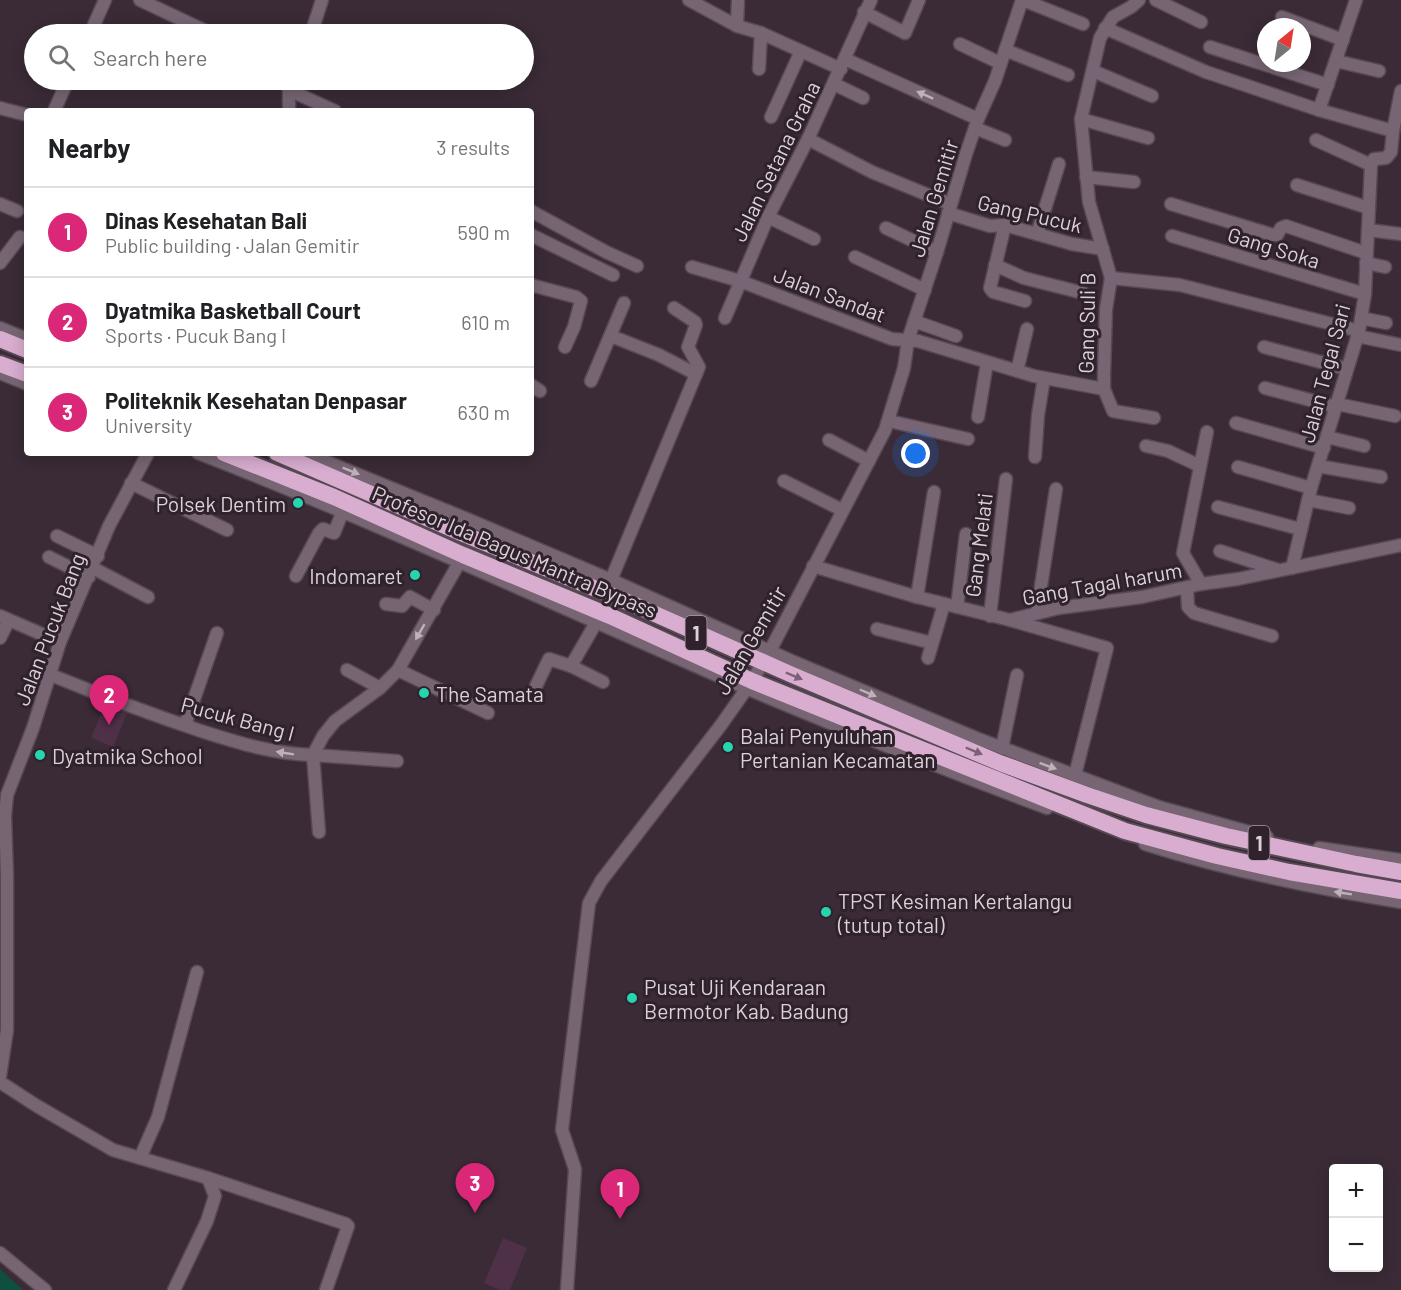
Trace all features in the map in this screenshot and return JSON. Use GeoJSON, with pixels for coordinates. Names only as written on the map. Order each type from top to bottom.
{"type":"FeatureCollection","features":[{"type":"Feature","properties":{"kind":"highway"},"geometry":{"type":"LineString","coordinates":[[0,339],[24,349]]}},
{"type":"Feature","properties":{"kind":"highway"},"geometry":{"type":"LineString","coordinates":[[0,364],[24,373]]}},
{"type":"Feature","properties":{"kind":"highway","name":"Profesor Ida Bagus Mantra Bypass"},"geometry":{"type":"LineString","coordinates":[[231,456],[334,497],[461,559],[609,616],[750,685],[1125,831],[1217,856],[1289,872],[1401,891]]}},
{"type":"Feature","properties":{"kind":"highway"},"geometry":{"type":"LineString","coordinates":[[266,470],[269,456]]}},
{"type":"Feature","properties":{"kind":"highway","name":"Profesor Ida Bagus Mantra Bypass"},"geometry":{"type":"LineString","coordinates":[[285,456],[464,526],[637,606],[766,657],[1000,762],[1118,806],[1226,836],[1401,872]]}},
{"type":"Feature","properties":{"kind":"highway"},"geometry":{"type":"LineString","coordinates":[[1113,790],[1118,806]]}},
{"type":"Feature","properties":{"kind":"street"},"geometry":{"type":"LineString","coordinates":[[94,24],[105,0]]}},
{"type":"Feature","properties":{"kind":"street"},"geometry":{"type":"LineString","coordinates":[[140,0],[191,24]]}},
{"type":"Feature","properties":{"kind":"street"},"geometry":{"type":"LineString","coordinates":[[314,24],[322,0]]}},
{"type":"Feature","properties":{"kind":"street"},"geometry":{"type":"LineString","coordinates":[[689,0],[737,26],[761,33],[801,51],[843,64],[976,124],[1005,140]]}},
{"type":"Feature","properties":{"kind":"street"},"geometry":{"type":"LineString","coordinates":[[737,26],[738,0]]}},
{"type":"Feature","properties":{"kind":"street"},"geometry":{"type":"LineString","coordinates":[[843,64],[871,0]]}},
{"type":"Feature","properties":{"kind":"street"},"geometry":{"type":"LineString","coordinates":[[864,12],[905,33],[919,0]]}},
{"type":"Feature","properties":{"kind":"street"},"geometry":{"type":"LineString","coordinates":[[1023,0],[1083,24]]}},
{"type":"Feature","properties":{"kind":"street","name":"Jalan Gemitir"},"geometry":{"type":"LineString","coordinates":[[567,1290],[575,1169],[562,1130],[589,903],[601,880],[750,685],[889,421],[904,368],[915,344],[914,321],[976,124],[995,81],[1023,0]]}},
{"type":"Feature","properties":{"kind":"street"},"geometry":{"type":"LineString","coordinates":[[1139,0],[1113,17],[1105,28],[1206,72],[1395,136]]}},
{"type":"Feature","properties":{"kind":"street"},"geometry":{"type":"LineString","coordinates":[[1156,0],[1201,22]]}},
{"type":"Feature","properties":{"kind":"street"},"geometry":{"type":"LineString","coordinates":[[1319,110],[1356,0]]}},
{"type":"Feature","properties":{"kind":"street"},"geometry":{"type":"LineString","coordinates":[[1282,17],[1343,40]]}},
{"type":"Feature","properties":{"kind":"street","name":"Gang Suli B"},"geometry":{"type":"LineString","coordinates":[[1105,28],[1100,38],[1081,119],[1089,202],[1111,278],[1106,309],[1104,389],[1113,411],[1154,418]]}},
{"type":"Feature","properties":{"kind":"street"},"geometry":{"type":"LineString","coordinates":[[759,69],[761,33]]}},
{"type":"Feature","properties":{"kind":"street"},"geometry":{"type":"LineString","coordinates":[[960,45],[1000,63]]}},
{"type":"Feature","properties":{"kind":"street"},"geometry":{"type":"LineString","coordinates":[[1210,47],[1328,85]]}},
{"type":"Feature","properties":{"kind":"street"},"geometry":{"type":"LineString","coordinates":[[1005,50],[1068,75]]}},
{"type":"Feature","properties":{"kind":"street"},"geometry":{"type":"LineString","coordinates":[[771,117],[801,51]]}},
{"type":"Feature","properties":{"kind":"street"},"geometry":{"type":"LineString","coordinates":[[1336,61],[1379,71]]}},
{"type":"Feature","properties":{"kind":"street","name":"Jalan Setana Graha"},"geometry":{"type":"LineString","coordinates":[[725,318],[768,217],[843,64]]}},
{"type":"Feature","properties":{"kind":"street"},"geometry":{"type":"LineString","coordinates":[[1093,71],[1152,96]]}},
{"type":"Feature","properties":{"kind":"street"},"geometry":{"type":"LineString","coordinates":[[834,84],[863,98]]}},
{"type":"Feature","properties":{"kind":"street"},"geometry":{"type":"LineString","coordinates":[[55,108],[63,90]]}},
{"type":"Feature","properties":{"kind":"street"},"geometry":{"type":"LineString","coordinates":[[288,90],[290,108]]}},
{"type":"Feature","properties":{"kind":"street"},"geometry":{"type":"LineString","coordinates":[[298,90],[330,108]]}},
{"type":"Feature","properties":{"kind":"street"},"geometry":{"type":"LineString","coordinates":[[1316,140],[1371,165],[1374,159],[1388,156],[1395,136],[1401,91]]}},
{"type":"Feature","properties":{"kind":"street"},"geometry":{"type":"LineString","coordinates":[[0,108],[24,114]]}},
{"type":"Feature","properties":{"kind":"street"},"geometry":{"type":"LineString","coordinates":[[1081,119],[1148,138]]}},
{"type":"Feature","properties":{"kind":"street","name":"Gang Pucuk"},"geometry":{"type":"LineString","coordinates":[[808,139],[949,209],[990,226],[1005,225],[1072,244],[1103,249]]}},
{"type":"Feature","properties":{"kind":"street"},"geometry":{"type":"LineString","coordinates":[[1037,234],[1059,164]]}},
{"type":"Feature","properties":{"kind":"street","name":"Jalan Tegal Sari"},"geometry":{"type":"LineString","coordinates":[[1292,568],[1309,494],[1358,334],[1365,294],[1371,165]]}},
{"type":"Feature","properties":{"kind":"street"},"geometry":{"type":"LineString","coordinates":[[1086,177],[1134,182]]}},
{"type":"Feature","properties":{"kind":"street"},"geometry":{"type":"LineString","coordinates":[[1297,185],[1369,208]]}},
{"type":"Feature","properties":{"kind":"street"},"geometry":{"type":"LineString","coordinates":[[0,204],[17,211]]}},
{"type":"Feature","properties":{"kind":"street"},"geometry":{"type":"LineString","coordinates":[[1171,204],[1273,235],[1278,234],[1282,227],[1286,226],[1385,267]]}},
{"type":"Feature","properties":{"kind":"street"},"geometry":{"type":"LineString","coordinates":[[534,214],[637,266]]}},
{"type":"Feature","properties":{"kind":"street"},"geometry":{"type":"LineString","coordinates":[[768,217],[814,239]]}},
{"type":"Feature","properties":{"kind":"street"},"geometry":{"type":"LineString","coordinates":[[1005,225],[990,288],[1025,301]]}},
{"type":"Feature","properties":{"kind":"street"},"geometry":{"type":"LineString","coordinates":[[886,228],[937,252]]}},
{"type":"Feature","properties":{"kind":"street"},"geometry":{"type":"LineString","coordinates":[[1368,230],[1401,234]]}},
{"type":"Feature","properties":{"kind":"street"},"geometry":{"type":"LineString","coordinates":[[0,263],[20,237]]}},
{"type":"Feature","properties":{"kind":"street"},"geometry":{"type":"LineString","coordinates":[[534,237],[590,266],[613,275]]}},
{"type":"Feature","properties":{"kind":"street","name":"Gang Soka"},"geometry":{"type":"LineString","coordinates":[[1172,237],[1365,294]]}},
{"type":"Feature","properties":{"kind":"street"},"geometry":{"type":"LineString","coordinates":[[855,257],[925,290]]}},
{"type":"Feature","properties":{"kind":"street"},"geometry":{"type":"LineString","coordinates":[[995,266],[1024,278],[1083,293]]}},
{"type":"Feature","properties":{"kind":"street","name":"Jalan Sandat"},"geometry":{"type":"LineString","coordinates":[[692,267],[740,281],[892,339],[1044,378],[1104,389]]}},
{"type":"Feature","properties":{"kind":"street"},"geometry":{"type":"LineString","coordinates":[[1111,278],[1180,285],[1401,345]]}},
{"type":"Feature","properties":{"kind":"street"},"geometry":{"type":"LineString","coordinates":[[534,286],[576,297],[582,301],[565,347]]}},
{"type":"Feature","properties":{"kind":"street"},"geometry":{"type":"LineString","coordinates":[[591,381],[624,303]]}},
{"type":"Feature","properties":{"kind":"street"},"geometry":{"type":"LineString","coordinates":[[611,580],[699,368],[688,347],[695,322],[674,308]]}},
{"type":"Feature","properties":{"kind":"street"},"geometry":{"type":"LineString","coordinates":[[1361,318],[1386,323]]}},
{"type":"Feature","properties":{"kind":"street"},"geometry":{"type":"LineString","coordinates":[[914,321],[956,336]]}},
{"type":"Feature","properties":{"kind":"street"},"geometry":{"type":"LineString","coordinates":[[0,328],[24,338]]}},
{"type":"Feature","properties":{"kind":"street"},"geometry":{"type":"LineString","coordinates":[[1017,371],[1027,329]]}},
{"type":"Feature","properties":{"kind":"street"},"geometry":{"type":"LineString","coordinates":[[611,336],[659,355],[696,374]]}},
{"type":"Feature","properties":{"kind":"street"},"geometry":{"type":"LineString","coordinates":[[1264,347],[1347,369]]}},
{"type":"Feature","properties":{"kind":"street"},"geometry":{"type":"LineString","coordinates":[[978,417],[987,363]]}},
{"type":"Feature","properties":{"kind":"street"},"geometry":{"type":"LineString","coordinates":[[0,373],[24,383]]}},
{"type":"Feature","properties":{"kind":"street"},"geometry":{"type":"LineString","coordinates":[[1035,457],[1044,378]]}},
{"type":"Feature","properties":{"kind":"street"},"geometry":{"type":"LineString","coordinates":[[1265,388],[1337,406],[1395,416]]}},
{"type":"Feature","properties":{"kind":"street"},"geometry":{"type":"LineString","coordinates":[[889,421],[968,439]]}},
{"type":"Feature","properties":{"kind":"street"},"geometry":{"type":"LineString","coordinates":[[1236,423],[1326,442],[1364,446]]}},
{"type":"Feature","properties":{"kind":"street"},"geometry":{"type":"LineString","coordinates":[[1201,584],[1183,553],[1207,432]]}},
{"type":"Feature","properties":{"kind":"street"},"geometry":{"type":"LineString","coordinates":[[829,440],[869,461]]}},
{"type":"Feature","properties":{"kind":"street"},"geometry":{"type":"LineString","coordinates":[[1146,446],[1168,451],[1200,466]]}},
{"type":"Feature","properties":{"kind":"street","name":"Jalan Pucuk Bang"},"geometry":{"type":"LineString","coordinates":[[0,1076],[7,1030],[8,876],[2,832],[9,785],[33,728],[60,642],[109,526],[146,456]]}},
{"type":"Feature","properties":{"kind":"street"},"geometry":{"type":"LineString","coordinates":[[206,456],[461,559],[597,621],[956,774],[1122,837],[1192,860],[1262,877],[1401,902]]}},
{"type":"Feature","properties":{"kind":"street"},"geometry":{"type":"LineString","coordinates":[[312,456],[464,526],[611,580],[766,657],[1113,790],[1207,822],[1296,844],[1362,856],[1401,860]]}},
{"type":"Feature","properties":{"kind":"street"},"geometry":{"type":"LineString","coordinates":[[1318,466],[1381,477]]}},
{"type":"Feature","properties":{"kind":"street"},"geometry":{"type":"LineString","coordinates":[[1238,467],[1349,508]]}},
{"type":"Feature","properties":{"kind":"street","name":"Gang Melati"},"geometry":{"type":"LineString","coordinates":[[990,616],[1006,479]]}},
{"type":"Feature","properties":{"kind":"street"},"geometry":{"type":"LineString","coordinates":[[784,481],[842,510]]}},
{"type":"Feature","properties":{"kind":"street"},"geometry":{"type":"LineString","coordinates":[[131,483],[227,530]]}},
{"type":"Feature","properties":{"kind":"street"},"geometry":{"type":"LineString","coordinates":[[1046,630],[1043,611],[1056,489]]}},
{"type":"Feature","properties":{"kind":"street"},"geometry":{"type":"LineString","coordinates":[[917,597],[934,492]]}},
{"type":"Feature","properties":{"kind":"street"},"geometry":{"type":"LineString","coordinates":[[1218,507],[1300,530]]}},
{"type":"Feature","properties":{"kind":"street"},"geometry":{"type":"LineString","coordinates":[[296,576],[319,533],[323,529],[334,533],[343,511]]}},
{"type":"Feature","properties":{"kind":"street"},"geometry":{"type":"LineString","coordinates":[[957,607],[966,534]]}},
{"type":"Feature","properties":{"kind":"street"},"geometry":{"type":"LineString","coordinates":[[57,536],[98,556]]}},
{"type":"Feature","properties":{"kind":"street","name":"Gang Tagal harum"},"geometry":{"type":"LineString","coordinates":[[813,566],[917,597],[1010,620],[1043,611],[1187,588],[1401,545]]}},
{"type":"Feature","properties":{"kind":"street"},"geometry":{"type":"LineString","coordinates":[[1220,551],[1279,571]]}},
{"type":"Feature","properties":{"kind":"street"},"geometry":{"type":"LineString","coordinates":[[49,557],[148,597]]}},
{"type":"Feature","properties":{"kind":"street","name":"Pucuk Bang I"},"geometry":{"type":"LineString","coordinates":[[51,675],[245,745],[289,755],[313,756],[323,736],[335,721],[380,688],[398,670],[461,559]]}},
{"type":"Feature","properties":{"kind":"street"},"geometry":{"type":"LineString","coordinates":[[1187,588],[1188,608],[1194,613],[1272,636]]}},
{"type":"Feature","properties":{"kind":"street"},"geometry":{"type":"LineString","coordinates":[[386,604],[402,606],[410,597],[434,610]]}},
{"type":"Feature","properties":{"kind":"street"},"geometry":{"type":"LineString","coordinates":[[928,658],[944,604]]}},
{"type":"Feature","properties":{"kind":"street"},"geometry":{"type":"LineString","coordinates":[[0,638],[5,618],[60,642]]}},
{"type":"Feature","properties":{"kind":"street"},"geometry":{"type":"LineString","coordinates":[[1010,620],[1107,648],[1075,775]]}},
{"type":"Feature","properties":{"kind":"street"},"geometry":{"type":"LineString","coordinates":[[571,666],[597,621]]}},
{"type":"Feature","properties":{"kind":"street"},"geometry":{"type":"LineString","coordinates":[[877,629],[932,643]]}},
{"type":"Feature","properties":{"kind":"street"},"geometry":{"type":"LineString","coordinates":[[185,725],[217,633]]}},
{"type":"Feature","properties":{"kind":"street"},"geometry":{"type":"LineString","coordinates":[[536,686],[549,659],[571,666],[603,682]]}},
{"type":"Feature","properties":{"kind":"street"},"geometry":{"type":"LineString","coordinates":[[347,670],[380,688]]}},
{"type":"Feature","properties":{"kind":"street"},"geometry":{"type":"LineString","coordinates":[[398,670],[488,713]]}},
{"type":"Feature","properties":{"kind":"street"},"geometry":{"type":"LineString","coordinates":[[1002,748],[1017,675]]}},
{"type":"Feature","properties":{"kind":"street"},"geometry":{"type":"LineString","coordinates":[[319,832],[313,756],[397,760]]}},
{"type":"Feature","properties":{"kind":"street"},"geometry":{"type":"LineString","coordinates":[[140,1158],[158,1117],[197,972]]}},
{"type":"Feature","properties":{"kind":"street"},"geometry":{"type":"LineString","coordinates":[[0,1082],[113,1150],[208,1178],[347,1225],[326,1290]]}},
{"type":"Feature","properties":{"kind":"street"},"geometry":{"type":"LineString","coordinates":[[174,1290],[207,1221],[215,1196],[208,1178]]}},
{"type":"Feature","properties":{"kind":"street"},"geometry":{"type":"LineString","coordinates":[[0,1253],[45,1290]]}},
{"type":"Feature","properties":{"kind":"shaded area"},"geometry":{"type":"Polygon","coordinates":[[[105,704],[127,713],[113,747],[91,738],[105,704]]]}},
{"type":"Feature","properties":{"kind":"shaded area"},"geometry":{"type":"Polygon","coordinates":[[[503,1238],[527,1248],[510,1290],[500,1290],[484,1283],[503,1238]]]}},
{"type":"Feature","properties":{"kind":"shaded area"},"geometry":{"type":"Polygon","coordinates":[[[0,1269],[23,1290],[0,1290],[0,1269]]]}},
{"type":"Feature","properties":{"kind":"place","name":"Polsek Dentim"},"geometry":{"type":"Point","coordinates":[298,503]}},
{"type":"Feature","properties":{"kind":"place","name":"Indomaret"},"geometry":{"type":"Point","coordinates":[415,575]}},
{"type":"Feature","properties":{"kind":"place","name":"The Samata"},"geometry":{"type":"Point","coordinates":[424,693]}},
{"type":"Feature","properties":{"kind":"place","name":"Dyatmika Basketball Court"},"geometry":{"type":"Point","coordinates":[109,725]}},
{"type":"Feature","properties":{"kind":"place","name":"Balai Penyuluhan Pertanian Kecamatan"},"geometry":{"type":"Point","coordinates":[728,747]}},
{"type":"Feature","properties":{"kind":"place","name":"Dyatmika School"},"geometry":{"type":"Point","coordinates":[40,755]}},
{"type":"Feature","properties":{"kind":"place","name":"TPST Kesiman Kertalangu (tutup total)"},"geometry":{"type":"Point","coordinates":[826,912]}},
{"type":"Feature","properties":{"kind":"place","name":"Pusat Uji Kendaraan Bermotor Kab. Badung"},"geometry":{"type":"Point","coordinates":[632,998]}},
{"type":"Feature","properties":{"kind":"place","name":"Politeknik Kesehatan Denpasar"},"geometry":{"type":"Point","coordinates":[475,1213]}},
{"type":"Feature","properties":{"kind":"place","name":"Dinas Kesehatan Bali"},"geometry":{"type":"Point","coordinates":[620,1219]}}]}
